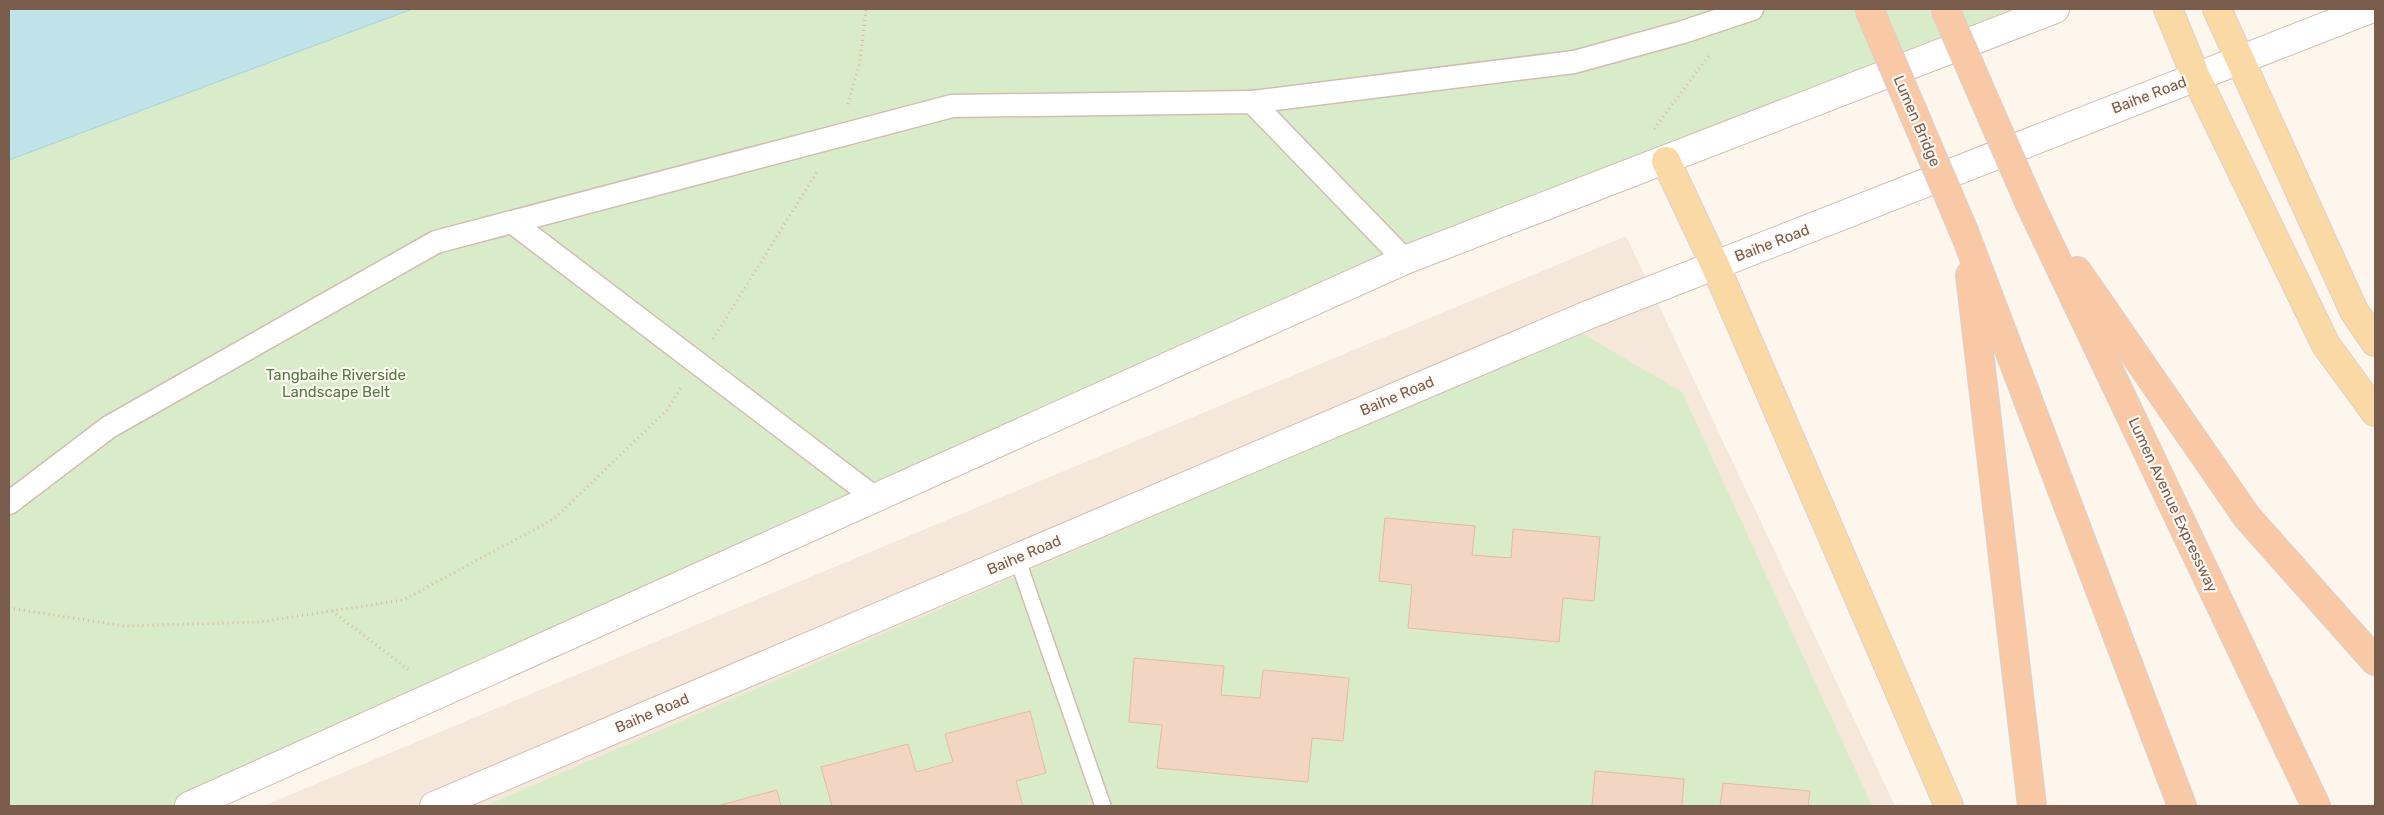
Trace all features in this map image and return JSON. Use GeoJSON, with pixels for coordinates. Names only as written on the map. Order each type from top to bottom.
{"type":"FeatureCollection","features":[{"type":"Feature","properties":{"kind":"highway","name":"Lumen Bridge"},"geometry":{"type":"LineString","coordinates":[[1869,9],[1966,234]]}},
{"type":"Feature","properties":{"kind":"highway"},"geometry":{"type":"LineString","coordinates":[[1945,9],[2030,204],[2247,517],[2375,661]]}},
{"type":"Feature","properties":{"kind":"highway","name":"Lumen Avenue Expressway"},"geometry":{"type":"LineString","coordinates":[[2030,204],[2316,806]]}},
{"type":"Feature","properties":{"kind":"highway"},"geometry":{"type":"LineString","coordinates":[[1966,234],[2032,806]]}},
{"type":"Feature","properties":{"kind":"highway"},"geometry":{"type":"LineString","coordinates":[[1966,234],[2182,806]]}},
{"type":"Feature","properties":{"kind":"main road"},"geometry":{"type":"LineString","coordinates":[[2168,9],[2196,77],[2326,345],[2375,412]]}},
{"type":"Feature","properties":{"kind":"main road"},"geometry":{"type":"LineString","coordinates":[[2217,9],[2354,310],[2375,342]]}},
{"type":"Feature","properties":{"kind":"main road"},"geometry":{"type":"LineString","coordinates":[[1666,161],[1715,265],[1949,806]]}},
{"type":"Feature","properties":{"kind":"street"},"geometry":{"type":"LineString","coordinates":[[9,503],[109,427],[436,242],[952,106],[1252,102],[1574,62],[1683,32],[1752,9]]}},
{"type":"Feature","properties":{"kind":"street"},"geometry":{"type":"LineString","coordinates":[[189,806],[1405,260],[1666,161],[2055,9]]}},
{"type":"Feature","properties":{"kind":"street","name":"Baihe Road"},"geometry":{"type":"LineString","coordinates":[[434,806],[1588,315],[2370,9]]}},
{"type":"Feature","properties":{"kind":"street"},"geometry":{"type":"LineString","coordinates":[[1252,102],[1405,260]]}},
{"type":"Feature","properties":{"kind":"street"},"geometry":{"type":"LineString","coordinates":[[512,222],[875,498]]}},
{"type":"Feature","properties":{"kind":"lane"},"geometry":{"type":"LineString","coordinates":[[1016,558],[1103,806]]}},
{"type":"Feature","properties":{"kind":"path"},"geometry":{"type":"LineString","coordinates":[[9,608],[124,626],[260,622],[404,600],[554,519],[667,410],[839,136],[860,62],[866,9]]}},
{"type":"Feature","properties":{"kind":"path"},"geometry":{"type":"LineString","coordinates":[[1652,132],[1712,52]]}},
{"type":"Feature","properties":{"kind":"path"},"geometry":{"type":"LineString","coordinates":[[331,611],[439,694]]}},
{"type":"Feature","properties":{"kind":"shaded area"},"geometry":{"type":"Polygon","coordinates":[[[1626,236],[1895,806],[263,806],[1626,236]]]}},
{"type":"Feature","properties":{"kind":"green space","name":"Tangbaihe Riverside Landscape Belt"},"geometry":{"type":"Polygon","coordinates":[[[412,9],[2055,9],[1616,180],[189,806],[9,806],[9,160],[412,9]]]}},
{"type":"Feature","properties":{"kind":"green space"},"geometry":{"type":"Polygon","coordinates":[[[1580,332],[1682,392],[1872,806],[485,806],[1580,332]]]}},
{"type":"Feature","properties":{"kind":"water"},"geometry":{"type":"Polygon","coordinates":[[[9,9],[412,9],[9,160],[9,9]]]}},
{"type":"Feature","properties":{"kind":"building"},"geometry":{"type":"Polygon","coordinates":[[[1385,518],[1475,526],[1472,555],[1511,558],[1513,529],[1600,537],[1594,601],[1563,598],[1559,642],[1408,628],[1412,585],[1379,581],[1385,518]]]}},
{"type":"Feature","properties":{"kind":"building"},"geometry":{"type":"Polygon","coordinates":[[[1134,658],[1224,666],[1221,695],[1260,698],[1263,670],[1349,678],[1343,741],[1312,738],[1308,782],[1157,768],[1162,725],[1129,722],[1134,658]]]}},
{"type":"Feature","properties":{"kind":"building"},"geometry":{"type":"Polygon","coordinates":[[[1030,711],[1046,773],[1016,781],[1023,806],[832,806],[821,767],[908,744],[916,772],[953,762],[945,734],[1030,711]]]}},
{"type":"Feature","properties":{"kind":"building"},"geometry":{"type":"Polygon","coordinates":[[[1595,771],[1684,779],[1682,806],[1592,806],[1595,771]]]}},
{"type":"Feature","properties":{"kind":"building"},"geometry":{"type":"Polygon","coordinates":[[[1723,783],[1810,791],[1808,806],[1720,806],[1723,783]]]}},
{"type":"Feature","properties":{"kind":"building"},"geometry":{"type":"Polygon","coordinates":[[[777,790],[781,806],[717,806],[777,790]]]}}]}
